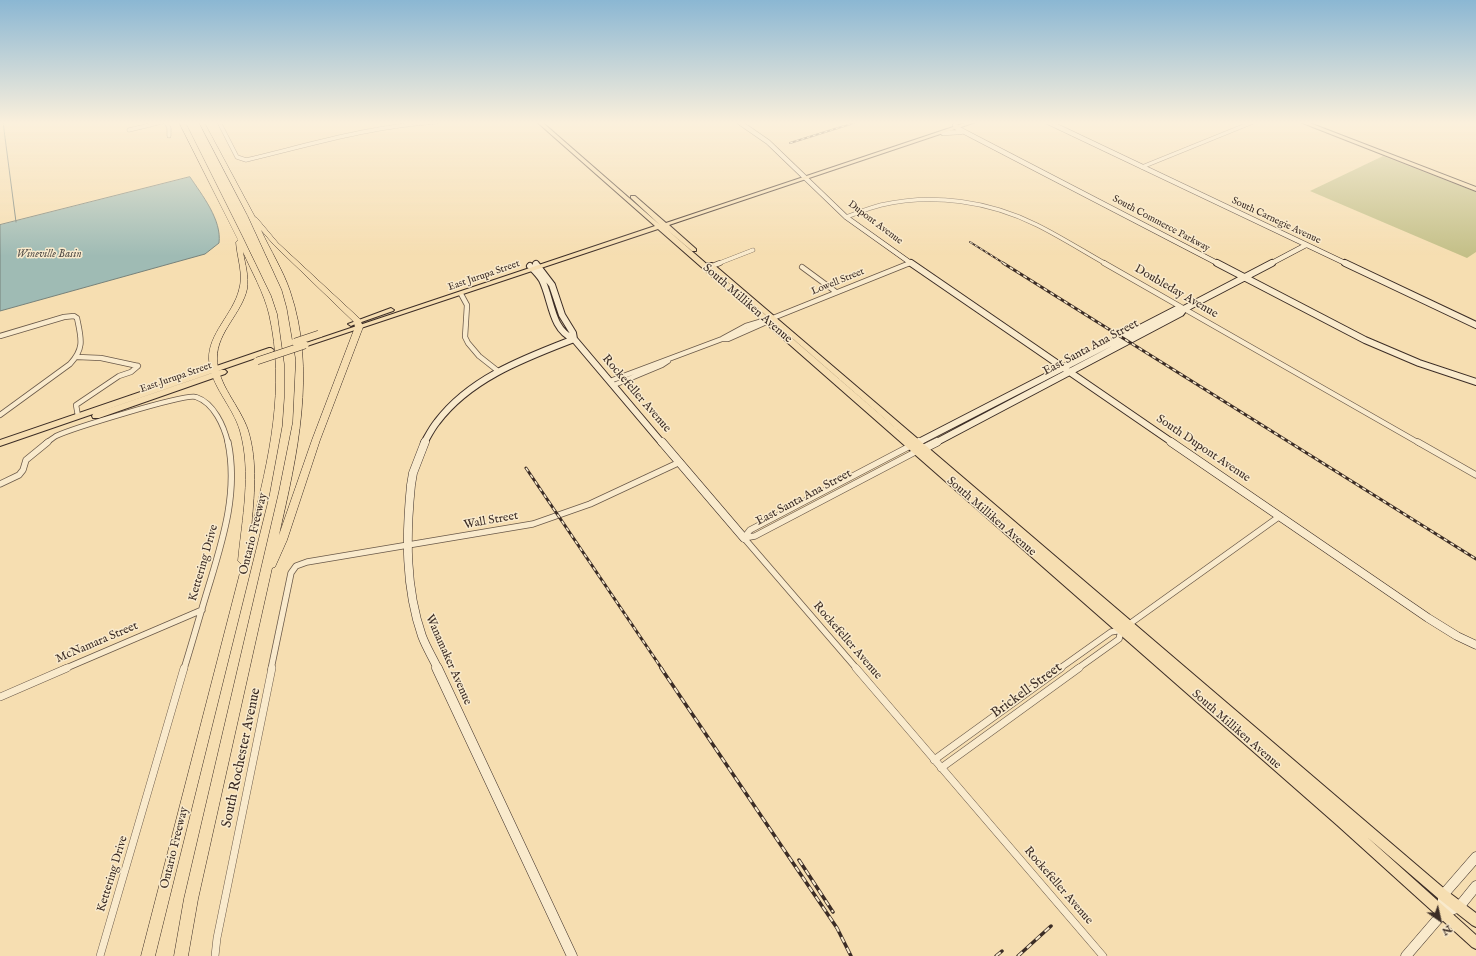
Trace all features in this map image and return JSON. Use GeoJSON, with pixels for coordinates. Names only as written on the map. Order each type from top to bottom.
{"type":"FeatureCollection","features":[{"type":"Feature","properties":{"kind":"highway","name":"Ontario Freeway"},"geometry":{"type":"LineString","coordinates":[[148,956],[264,496],[278,426],[280,364],[273,314],[267,296],[204,167]]}},
{"type":"Feature","properties":{"kind":"highway","name":"Ontario Freeway"},"geometry":{"type":"LineString","coordinates":[[181,956],[191,899],[264,584],[297,422],[300,360],[291,308],[286,290],[251,216],[225,167]]}},
{"type":"Feature","properties":{"kind":"highway"},"geometry":{"type":"LineString","coordinates":[[251,216],[258,221],[276,244],[358,324],[282,540],[264,584]]}},
{"type":"Feature","properties":{"kind":"highway"},"geometry":{"type":"LineString","coordinates":[[239,236],[239,247],[245,274],[243,289],[231,316],[214,347],[214,372],[240,420],[248,452],[250,483],[241,587]]}},
{"type":"Feature","properties":{"kind":"main road","name":"South Milliken Avenue"},"geometry":{"type":"LineString","coordinates":[[592,167],[712,266],[768,320]]}},
{"type":"Feature","properties":{"kind":"main road","name":"South Milliken Avenue"},"geometry":{"type":"LineString","coordinates":[[596,167],[768,320],[1125,628],[1476,943]]}},
{"type":"Feature","properties":{"kind":"main road","name":"East Jurupa Street"},"geometry":{"type":"LineString","coordinates":[[0,443],[836,167]]}},
{"type":"Feature","properties":{"kind":"main road","name":"East Jurupa Street"},"geometry":{"type":"LineString","coordinates":[[805,177],[837,167]]}},
{"type":"Feature","properties":{"kind":"main road"},"geometry":{"type":"LineString","coordinates":[[1418,167],[1476,189]]}},
{"type":"Feature","properties":{"kind":"main road"},"geometry":{"type":"LineString","coordinates":[[1426,167],[1476,186]]}},
{"type":"Feature","properties":{"kind":"main road","name":"East Jurupa Street"},"geometry":{"type":"LineString","coordinates":[[358,324],[461,294],[535,267]]}},
{"type":"Feature","properties":{"kind":"main road","name":"East Jurupa Street"},"geometry":{"type":"LineString","coordinates":[[0,448],[214,372]]}},
{"type":"Feature","properties":{"kind":"main road","name":"South Milliken Avenue"},"geometry":{"type":"LineString","coordinates":[[1125,628],[1476,921]]}},
{"type":"Feature","properties":{"kind":"street","name":"Dupont Avenue"},"geometry":{"type":"LineString","coordinates":[[794,167],[846,217],[928,275]]}},
{"type":"Feature","properties":{"kind":"street","name":"South Commerce Parkway"},"geometry":{"type":"LineString","coordinates":[[1032,167],[1385,346],[1437,366],[1476,378]]}},
{"type":"Feature","properties":{"kind":"street","name":"South Commerce Parkway"},"geometry":{"type":"LineString","coordinates":[[1036,167],[1382,348],[1431,367],[1476,382]]}},
{"type":"Feature","properties":{"kind":"street","name":"South Carnegie Avenue"},"geometry":{"type":"LineString","coordinates":[[1142,167],[1476,325]]}},
{"type":"Feature","properties":{"kind":"street","name":"Doubleday Avenue"},"geometry":{"type":"LineString","coordinates":[[846,217],[881,205],[916,200],[954,200],[992,207],[1016,215],[1038,225],[1476,476]]}},
{"type":"Feature","properties":{"kind":"street","name":"East Santa Ana Street"},"geometry":{"type":"LineString","coordinates":[[744,538],[750,530],[917,447],[1066,370],[1177,309],[1184,309],[1306,245]]}},
{"type":"Feature","properties":{"kind":"street"},"geometry":{"type":"LineString","coordinates":[[712,266],[753,250]]}},
{"type":"Feature","properties":{"kind":"street","name":"Lowell Street"},"geometry":{"type":"LineString","coordinates":[[612,383],[662,366],[669,360],[722,339],[728,339],[768,320],[910,262]]}},
{"type":"Feature","properties":{"kind":"street","name":"Rockefeller Avenue"},"geometry":{"type":"LineString","coordinates":[[535,267],[544,284],[556,321],[566,336],[574,339],[1103,956]]}},
{"type":"Feature","properties":{"kind":"street"},"geometry":{"type":"LineString","coordinates":[[802,267],[836,292]]}},
{"type":"Feature","properties":{"kind":"street","name":"South Dupont Avenue"},"geometry":{"type":"LineString","coordinates":[[928,275],[1432,621],[1476,645]]}},
{"type":"Feature","properties":{"kind":"street"},"geometry":{"type":"LineString","coordinates":[[461,294],[467,305],[465,337],[467,342],[477,355],[498,371]]}},
{"type":"Feature","properties":{"kind":"street"},"geometry":{"type":"LineString","coordinates":[[0,336],[64,317],[74,316],[77,318],[82,344],[81,352],[78,357],[0,415]]}},
{"type":"Feature","properties":{"kind":"street","name":"Wanamaker Avenue"},"geometry":{"type":"LineString","coordinates":[[572,956],[423,638],[413,606],[408,579],[407,545],[412,478],[417,459],[424,442],[440,418],[452,405],[476,385],[498,371],[526,357],[574,339]]}},
{"type":"Feature","properties":{"kind":"street"},"geometry":{"type":"LineString","coordinates":[[78,357],[101,358],[138,366],[130,372],[119,376],[95,393],[79,401],[76,405],[78,416]]}},
{"type":"Feature","properties":{"kind":"street","name":"Kettering Drive"},"geometry":{"type":"LineString","coordinates":[[0,484],[19,475],[23,470],[26,460],[44,444],[57,436],[122,414],[177,399],[195,396],[201,398],[213,409],[224,430],[231,458],[232,482],[226,527],[100,956]]}},
{"type":"Feature","properties":{"kind":"street"},"geometry":{"type":"LineString","coordinates":[[0,420],[6,412]]}},
{"type":"Feature","properties":{"kind":"street","name":"East Santa Ana Street"},"geometry":{"type":"LineString","coordinates":[[744,538],[755,536],[917,447]]}},
{"type":"Feature","properties":{"kind":"street","name":"Wall Street"},"geometry":{"type":"LineString","coordinates":[[296,566],[307,562],[547,520],[586,506],[680,462]]}},
{"type":"Feature","properties":{"kind":"street","name":"Brickell Street"},"geometry":{"type":"LineString","coordinates":[[934,760],[1111,632],[1125,628],[1280,516]]}},
{"type":"Feature","properties":{"kind":"street","name":"South Rochester Avenue"},"geometry":{"type":"LineString","coordinates":[[215,956],[217,938],[291,574],[296,566]]}},
{"type":"Feature","properties":{"kind":"street","name":"McNamara Street"},"geometry":{"type":"LineString","coordinates":[[0,697],[202,610]]}},
{"type":"Feature","properties":{"kind":"street","name":"Brickell Street"},"geometry":{"type":"LineString","coordinates":[[941,768],[1119,639],[1125,628]]}},
{"type":"Feature","properties":{"kind":"street"},"geometry":{"type":"LineString","coordinates":[[1443,913],[1443,895],[1476,857]]}},
{"type":"Feature","properties":{"kind":"street"},"geometry":{"type":"LineString","coordinates":[[1406,956],[1443,913],[1459,907],[1476,886]]}},
{"type":"Feature","properties":{"kind":"shaded area"},"geometry":{"type":"Polygon","coordinates":[[[1361,167],[1410,167],[1476,192],[1476,252],[1467,258],[1310,191],[1361,167]]]}},
{"type":"Feature","properties":{"kind":"water","name":"Wineville Basin"},"geometry":{"type":"Polygon","coordinates":[[[190,177],[210,208],[219,234],[219,243],[205,254],[0,311],[0,225],[190,177]]]}},
{"type":"Feature","properties":{"kind":"waterway"},"geometry":{"type":"LineString","coordinates":[[9,167],[16,222]]}},
{"type":"Feature","properties":{"kind":"railway"},"geometry":{"type":"LineString","coordinates":[[970,242],[1005,264]]}},
{"type":"Feature","properties":{"kind":"railway"},"geometry":{"type":"LineString","coordinates":[[1003,263],[1476,559]]}},
{"type":"Feature","properties":{"kind":"railway"},"geometry":{"type":"LineString","coordinates":[[526,468],[662,669]]}},
{"type":"Feature","properties":{"kind":"railway"},"geometry":{"type":"LineString","coordinates":[[661,668],[837,928],[851,956]]}},
{"type":"Feature","properties":{"kind":"railway"},"geometry":{"type":"LineString","coordinates":[[799,860],[833,912]]}},
{"type":"Feature","properties":{"kind":"railway"},"geometry":{"type":"LineString","coordinates":[[1018,956],[1051,926]]}},
{"type":"Feature","properties":{"kind":"railway"},"geometry":{"type":"LineString","coordinates":[[996,956],[1002,951]]}}]}
